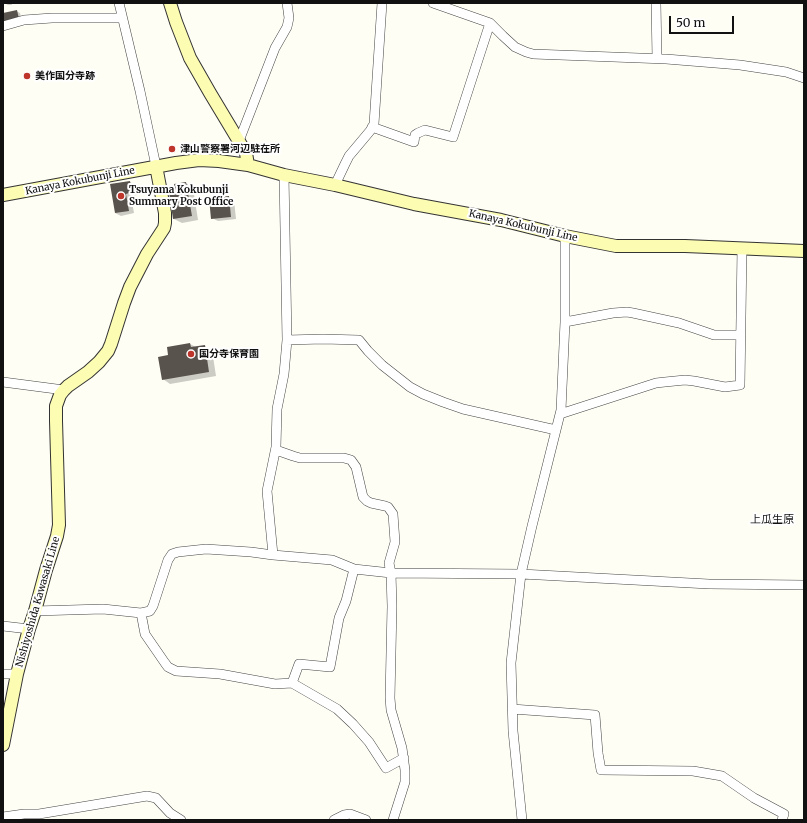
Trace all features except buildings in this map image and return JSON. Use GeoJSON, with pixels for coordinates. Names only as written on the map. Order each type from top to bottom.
{"type":"FeatureCollection","features":[{"type":"Feature","properties":{"kind":"main road"},"geometry":{"type":"LineString","coordinates":[[156,166],[209,160],[248,165],[246,153],[190,58],[170,3]]}},
{"type":"Feature","properties":{"kind":"main road","name":"Kanaya Kokubunji Line"},"geometry":{"type":"LineString","coordinates":[[248,165],[284,175],[335,185],[414,204],[501,220],[565,236],[616,246],[685,246],[804,251]]}},
{"type":"Feature","properties":{"kind":"main road","name":"Kanaya Kokubunji Line"},"geometry":{"type":"LineString","coordinates":[[3,195],[156,166]]}},
{"type":"Feature","properties":{"kind":"main road","name":"Nishiyoshida Kawasaki Line"},"geometry":{"type":"LineString","coordinates":[[3,745],[17,674],[59,525],[57,401],[68,386],[94,367],[108,351],[130,287],[147,254],[164,228],[165,213],[156,166]]}},
{"type":"Feature","properties":{"kind":"street"},"geometry":{"type":"LineString","coordinates":[[119,3],[156,166]]}},
{"type":"Feature","properties":{"kind":"street"},"geometry":{"type":"LineString","coordinates":[[239,141],[275,48],[287,27],[289,18],[288,3]]}},
{"type":"Feature","properties":{"kind":"street"},"geometry":{"type":"LineString","coordinates":[[335,185],[349,156],[372,127],[375,120],[382,3]]}},
{"type":"Feature","properties":{"kind":"street"},"geometry":{"type":"LineString","coordinates":[[433,3],[490,24],[515,47],[533,54],[657,58],[786,72],[804,78]]}},
{"type":"Feature","properties":{"kind":"street"},"geometry":{"type":"LineString","coordinates":[[656,3],[657,58]]}},
{"type":"Feature","properties":{"kind":"street"},"geometry":{"type":"LineString","coordinates":[[3,26],[24,20],[52,18],[122,18]]}},
{"type":"Feature","properties":{"kind":"street"},"geometry":{"type":"LineString","coordinates":[[372,127],[414,142],[416,136],[421,131],[429,131],[453,137],[490,24]]}},
{"type":"Feature","properties":{"kind":"street"},"geometry":{"type":"LineString","coordinates":[[272,555],[267,491],[276,450],[277,409],[284,374],[287,340],[284,175]]}},
{"type":"Feature","properties":{"kind":"street"},"geometry":{"type":"LineString","coordinates":[[522,820],[513,732],[511,663],[521,574],[562,406],[565,322],[565,236]]}},
{"type":"Feature","properties":{"kind":"street"},"geometry":{"type":"LineString","coordinates":[[560,414],[656,383],[685,380],[726,387],[740,385],[742,248]]}},
{"type":"Feature","properties":{"kind":"street"},"geometry":{"type":"LineString","coordinates":[[565,322],[627,312],[678,323],[714,335],[741,335]]}},
{"type":"Feature","properties":{"kind":"street"},"geometry":{"type":"LineString","coordinates":[[287,340],[359,340],[382,365],[410,387],[423,394],[463,409],[556,430]]}},
{"type":"Feature","properties":{"kind":"street"},"geometry":{"type":"LineString","coordinates":[[3,382],[64,390]]}},
{"type":"Feature","properties":{"kind":"street"},"geometry":{"type":"LineString","coordinates":[[276,450],[300,458],[344,458],[354,462],[358,472],[363,497],[371,503],[388,507],[393,514],[395,542],[389,563],[391,573],[392,606],[391,710],[402,748],[405,770],[404,782],[393,820]]}},
{"type":"Feature","properties":{"kind":"street"},"geometry":{"type":"LineString","coordinates":[[35,611],[103,609],[141,613],[150,611],[168,560],[172,554],[206,549],[332,560],[354,569],[391,573],[521,574],[709,584],[804,585]]}},
{"type":"Feature","properties":{"kind":"street"},"geometry":{"type":"LineString","coordinates":[[292,683],[299,664],[330,666],[340,618],[354,569]]}},
{"type":"Feature","properties":{"kind":"street"},"geometry":{"type":"LineString","coordinates":[[141,613],[145,634],[168,667],[176,671],[220,674],[275,684],[292,683],[337,709],[369,742],[386,768],[404,758]]}},
{"type":"Feature","properties":{"kind":"street"},"geometry":{"type":"LineString","coordinates":[[3,626],[29,629]]}},
{"type":"Feature","properties":{"kind":"street"},"geometry":{"type":"LineString","coordinates":[[3,674],[17,674]]}},
{"type":"Feature","properties":{"kind":"street"},"geometry":{"type":"LineString","coordinates":[[512,709],[595,716],[598,753],[602,770],[693,771],[722,776],[754,798],[784,814],[782,820]]}},
{"type":"Feature","properties":{"kind":"street"},"geometry":{"type":"LineString","coordinates":[[3,817],[24,814],[39,814],[146,796],[156,798],[170,813],[181,820]]}},
{"type":"Feature","properties":{"kind":"street"},"geometry":{"type":"LineString","coordinates":[[334,820],[350,814],[366,820]]}},
{"type":"Feature","properties":{"kind":"place","name":"美作国分寺跡"},"geometry":{"type":"Point","coordinates":[27,76]}},
{"type":"Feature","properties":{"kind":"place","name":"津山警察署河辺駐在所"},"geometry":{"type":"Point","coordinates":[172,149]}},
{"type":"Feature","properties":{"kind":"place","name":"Tsuyama Kokubunji Summary Post Office"},"geometry":{"type":"Point","coordinates":[121,196]}},
{"type":"Feature","properties":{"kind":"place","name":"国分寺保育園"},"geometry":{"type":"Point","coordinates":[191,354]}},
{"type":"Feature","properties":{"kind":"district","name":"上瓜生原"},"geometry":{"type":"Point","coordinates":[772,520]}}]}
